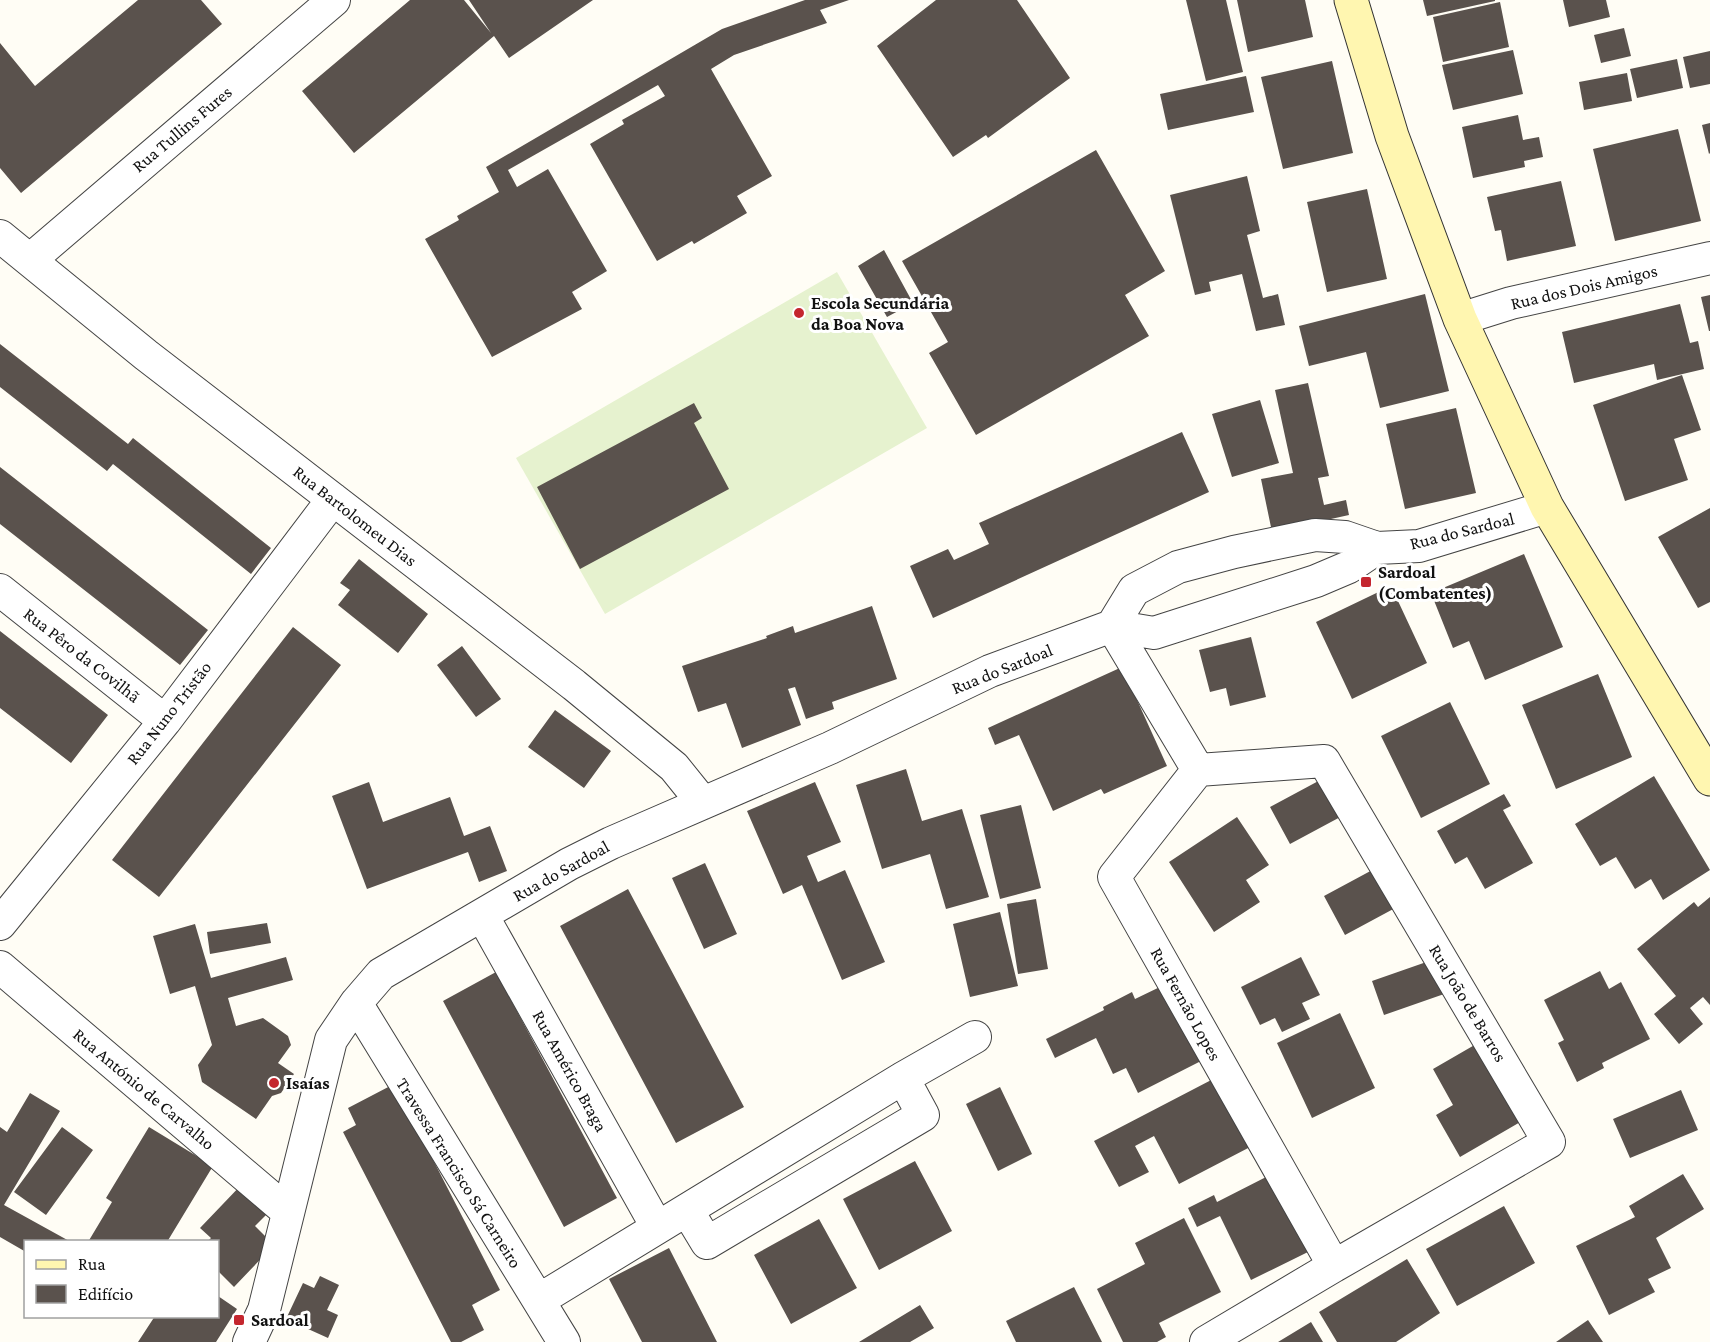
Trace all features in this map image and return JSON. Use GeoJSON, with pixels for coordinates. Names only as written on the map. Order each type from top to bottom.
{"type":"FeatureCollection","features":[{"type":"Feature","properties":{"kind":"main road"},"geometry":{"type":"LineString","coordinates":[[1351,0],[1392,136],[1460,319],[1547,507],[1710,779]]}},
{"type":"Feature","properties":{"kind":"street","name":"Rua Tullins Fures"},"geometry":{"type":"LineString","coordinates":[[30,260],[334,0]]}},
{"type":"Feature","properties":{"kind":"street","name":"Rua Bartolomeu Dias"},"geometry":{"type":"LineString","coordinates":[[0,236],[146,355],[574,685],[674,767],[703,803]]}},
{"type":"Feature","properties":{"kind":"street","name":"Rua dos Dois Amigos"},"geometry":{"type":"LineString","coordinates":[[1460,319],[1511,303],[1710,258]]}},
{"type":"Feature","properties":{"kind":"street","name":"Rua Nuno Tristão"},"geometry":{"type":"LineString","coordinates":[[0,924],[165,721],[333,499]]}},
{"type":"Feature","properties":{"kind":"street","name":"Rua do Sardoal"},"geometry":{"type":"LineString","coordinates":[[1112,626],[1134,590],[1178,567],[1234,552],[1315,535],[1345,537],[1377,548],[1419,546],[1547,507]]}},
{"type":"Feature","properties":{"kind":"street","name":"Rua do Sardoal"},"geometry":{"type":"LineString","coordinates":[[253,1341],[264,1310],[332,1040],[356,1003],[381,974],[569,864],[830,748],[990,671],[1112,626],[1154,633],[1316,581],[1349,567],[1377,548]]}},
{"type":"Feature","properties":{"kind":"street","name":"Rua Pêro da Covilhã"},"geometry":{"type":"LineString","coordinates":[[0,590],[165,721]]}},
{"type":"Feature","properties":{"kind":"street"},"geometry":{"type":"LineString","coordinates":[[1112,626],[1198,770]]}},
{"type":"Feature","properties":{"kind":"street","name":"Rua João de Barros"},"geometry":{"type":"LineString","coordinates":[[1198,770],[1324,761],[1549,1142],[1334,1266]]}},
{"type":"Feature","properties":{"kind":"street","name":"Rua Fernão Lopes"},"geometry":{"type":"LineString","coordinates":[[1198,770],[1114,877],[1334,1266]]}},
{"type":"Feature","properties":{"kind":"street","name":"Rua Américo Braga"},"geometry":{"type":"LineString","coordinates":[[482,915],[657,1227]]}},
{"type":"Feature","properties":{"kind":"street","name":"Rua António de Carvalho"},"geometry":{"type":"LineString","coordinates":[[0,967],[288,1212]]}},
{"type":"Feature","properties":{"kind":"street","name":"Travessa Francisco Sá Carneiro"},"geometry":{"type":"LineString","coordinates":[[356,1003],[382,1049],[564,1342]]}},
{"type":"Feature","properties":{"kind":"street"},"geometry":{"type":"LineString","coordinates":[[539,1300],[903,1078],[975,1037]]}},
{"type":"Feature","properties":{"kind":"street"},"geometry":{"type":"LineString","coordinates":[[687,1210],[707,1243],[922,1115],[903,1078]]}},
{"type":"Feature","properties":{"kind":"street"},"geometry":{"type":"LineString","coordinates":[[1206,1342],[1334,1266]]}},
{"type":"Feature","properties":{"kind":"green space"},"geometry":{"type":"Polygon","coordinates":[[[837,272],[927,428],[605,614],[516,458],[837,272]]]}},
{"type":"Feature","properties":{"kind":"building"},"geometry":{"type":"Polygon","coordinates":[[[138,0],[201,0],[222,24],[21,193],[0,168],[0,43],[35,86],[138,0]]]}},
{"type":"Feature","properties":{"kind":"building"},"geometry":{"type":"Polygon","coordinates":[[[410,0],[464,0],[491,33],[469,0],[593,0],[509,58],[494,36],[354,153],[302,91],[410,0]]]}},
{"type":"Feature","properties":{"kind":"building"},"geometry":{"type":"Polygon","coordinates":[[[805,0],[849,0],[820,10],[827,23],[734,55],[711,69],[772,176],[737,196],[747,213],[694,244],[692,241],[657,261],[590,144],[624,124],[622,120],[665,96],[658,85],[508,170],[517,187],[548,169],[607,271],[572,292],[582,309],[492,357],[425,239],[459,220],[457,216],[499,192],[486,167],[722,29],[805,0]]]}},
{"type":"Feature","properties":{"kind":"building"},"geometry":{"type":"Polygon","coordinates":[[[936,0],[1017,0],[1070,78],[988,138],[986,135],[953,157],[877,46],[936,0]]]}},
{"type":"Feature","properties":{"kind":"building"},"geometry":{"type":"Polygon","coordinates":[[[1186,0],[1226,0],[1243,72],[1206,81],[1186,0]]]}},
{"type":"Feature","properties":{"kind":"building"},"geometry":{"type":"Polygon","coordinates":[[[1237,0],[1305,0],[1313,37],[1248,52],[1237,0]]]}},
{"type":"Feature","properties":{"kind":"building"},"geometry":{"type":"Polygon","coordinates":[[[1423,0],[1495,0],[1495,1],[1427,16],[1423,0]]]}},
{"type":"Feature","properties":{"kind":"building"},"geometry":{"type":"Polygon","coordinates":[[[1563,0],[1606,0],[1610,17],[1569,27],[1563,0]]]}},
{"type":"Feature","properties":{"kind":"building"},"geometry":{"type":"Polygon","coordinates":[[[1500,2],[1509,47],[1443,62],[1433,17],[1500,2]]]}},
{"type":"Feature","properties":{"kind":"building"},"geometry":{"type":"Polygon","coordinates":[[[1624,28],[1631,56],[1601,63],[1594,35],[1624,28]]]}},
{"type":"Feature","properties":{"kind":"building"},"geometry":{"type":"Polygon","coordinates":[[[1513,50],[1523,94],[1453,110],[1442,65],[1513,50]]]}},
{"type":"Feature","properties":{"kind":"building"},"geometry":{"type":"Polygon","coordinates":[[[1710,51],[1710,84],[1690,88],[1683,57],[1710,51]]]}},
{"type":"Feature","properties":{"kind":"building"},"geometry":{"type":"Polygon","coordinates":[[[1677,59],[1683,88],[1637,98],[1630,69],[1677,59]]]}},
{"type":"Feature","properties":{"kind":"building"},"geometry":{"type":"Polygon","coordinates":[[[1332,61],[1353,153],[1283,169],[1261,77],[1332,61]]]}},
{"type":"Feature","properties":{"kind":"building"},"geometry":{"type":"Polygon","coordinates":[[[1627,73],[1632,101],[1584,110],[1579,82],[1627,73]]]}},
{"type":"Feature","properties":{"kind":"building"},"geometry":{"type":"Polygon","coordinates":[[[1246,76],[1254,112],[1168,130],[1160,94],[1246,76]]]}},
{"type":"Feature","properties":{"kind":"building"},"geometry":{"type":"Polygon","coordinates":[[[1518,115],[1523,140],[1539,137],[1543,157],[1524,161],[1525,167],[1473,178],[1462,127],[1518,115]]]}},
{"type":"Feature","properties":{"kind":"building"},"geometry":{"type":"Polygon","coordinates":[[[1710,123],[1710,153],[1709,154],[1702,125],[1710,123]]]}},
{"type":"Feature","properties":{"kind":"building"},"geometry":{"type":"Polygon","coordinates":[[[1678,129],[1701,221],[1615,241],[1593,149],[1678,129]]]}},
{"type":"Feature","properties":{"kind":"building"},"geometry":{"type":"Polygon","coordinates":[[[1096,150],[1165,271],[1125,295],[1149,336],[976,435],[929,353],[948,342],[902,261],[1096,150]]]}},
{"type":"Feature","properties":{"kind":"building"},"geometry":{"type":"Polygon","coordinates":[[[1247,176],[1260,231],[1247,235],[1263,298],[1278,294],[1285,325],[1256,331],[1242,274],[1209,282],[1211,291],[1195,295],[1170,195],[1247,176]]]}},
{"type":"Feature","properties":{"kind":"building"},"geometry":{"type":"Polygon","coordinates":[[[1561,181],[1576,246],[1507,261],[1501,230],[1495,231],[1487,197],[1561,181]]]}},
{"type":"Feature","properties":{"kind":"building"},"geometry":{"type":"Polygon","coordinates":[[[1367,189],[1387,279],[1327,292],[1307,202],[1367,189]]]}},
{"type":"Feature","properties":{"kind":"building"},"geometry":{"type":"Polygon","coordinates":[[[884,250],[913,303],[887,317],[858,266],[884,250]]]}},
{"type":"Feature","properties":{"kind":"building"},"geometry":{"type":"Polygon","coordinates":[[[1425,294],[1449,391],[1380,408],[1366,352],[1309,366],[1299,326],[1425,294]]]}},
{"type":"Feature","properties":{"kind":"building"},"geometry":{"type":"Polygon","coordinates":[[[1710,295],[1710,331],[1709,331],[1701,297],[1710,295]]]}},
{"type":"Feature","properties":{"kind":"building"},"geometry":{"type":"Polygon","coordinates":[[[1680,304],[1690,343],[1698,341],[1704,369],[1657,380],[1654,364],[1574,383],[1562,332],[1680,304]]]}},
{"type":"Feature","properties":{"kind":"building"},"geometry":{"type":"Polygon","coordinates":[[[0,344],[128,444],[133,438],[271,548],[251,574],[113,464],[107,471],[0,387],[0,344]]]}},
{"type":"Feature","properties":{"kind":"building"},"geometry":{"type":"Polygon","coordinates":[[[1682,375],[1701,430],[1674,439],[1688,480],[1625,501],[1593,405],[1682,375]]]}},
{"type":"Feature","properties":{"kind":"building"},"geometry":{"type":"Polygon","coordinates":[[[1308,383],[1329,476],[1318,478],[1324,505],[1346,500],[1349,515],[1272,532],[1261,479],[1293,473],[1275,390],[1308,383]]]}},
{"type":"Feature","properties":{"kind":"building"},"geometry":{"type":"Polygon","coordinates":[[[1260,400],[1279,463],[1232,477],[1212,414],[1260,400]]]}},
{"type":"Feature","properties":{"kind":"building"},"geometry":{"type":"Polygon","coordinates":[[[694,403],[702,418],[694,423],[729,489],[580,569],[537,487],[694,403]]]}},
{"type":"Feature","properties":{"kind":"building"},"geometry":{"type":"Polygon","coordinates":[[[1456,408],[1476,493],[1405,509],[1386,424],[1456,408]]]}},
{"type":"Feature","properties":{"kind":"building"},"geometry":{"type":"Polygon","coordinates":[[[1182,432],[1209,492],[933,618],[910,566],[948,549],[954,560],[989,544],[979,523],[1182,432]]]}},
{"type":"Feature","properties":{"kind":"building"},"geometry":{"type":"Polygon","coordinates":[[[0,467],[208,630],[180,665],[0,524],[0,467]]]}},
{"type":"Feature","properties":{"kind":"building"},"geometry":{"type":"Polygon","coordinates":[[[1710,508],[1710,602],[1698,608],[1658,537],[1710,508]]]}},
{"type":"Feature","properties":{"kind":"building"},"geometry":{"type":"Polygon","coordinates":[[[1524,554],[1563,647],[1485,680],[1469,641],[1453,648],[1431,593],[1524,554]]]}},
{"type":"Feature","properties":{"kind":"building"},"geometry":{"type":"Polygon","coordinates":[[[359,559],[428,614],[398,653],[338,605],[350,590],[340,583],[359,559]]]}},
{"type":"Feature","properties":{"kind":"building"},"geometry":{"type":"Polygon","coordinates":[[[1391,586],[1427,663],[1352,699],[1316,622],[1391,586]]]}},
{"type":"Feature","properties":{"kind":"building"},"geometry":{"type":"Polygon","coordinates":[[[872,606],[897,679],[832,702],[834,709],[806,719],[795,687],[788,689],[801,725],[742,748],[726,703],[698,712],[682,666],[767,638],[766,636],[793,626],[795,633],[872,606]]]}},
{"type":"Feature","properties":{"kind":"building"},"geometry":{"type":"Polygon","coordinates":[[[293,627],[341,665],[159,897],[112,860],[293,627]]]}},
{"type":"Feature","properties":{"kind":"building"},"geometry":{"type":"Polygon","coordinates":[[[0,631],[108,715],[71,763],[0,708],[0,631]]]}},
{"type":"Feature","properties":{"kind":"building"},"geometry":{"type":"Polygon","coordinates":[[[1251,637],[1266,697],[1230,706],[1226,688],[1210,692],[1199,650],[1251,637]]]}},
{"type":"Feature","properties":{"kind":"building"},"geometry":{"type":"Polygon","coordinates":[[[462,646],[501,699],[476,717],[437,665],[462,646]]]}},
{"type":"Feature","properties":{"kind":"building"},"geometry":{"type":"Polygon","coordinates":[[[1122,667],[1167,766],[1104,794],[1101,789],[1053,811],[1019,735],[995,745],[988,728],[1122,667]]]}},
{"type":"Feature","properties":{"kind":"building"},"geometry":{"type":"Polygon","coordinates":[[[1598,674],[1632,757],[1556,789],[1522,705],[1598,674]]]}},
{"type":"Feature","properties":{"kind":"building"},"geometry":{"type":"Polygon","coordinates":[[[1450,702],[1490,784],[1421,818],[1381,736],[1450,702]]]}},
{"type":"Feature","properties":{"kind":"building"},"geometry":{"type":"Polygon","coordinates":[[[555,710],[611,751],[584,788],[528,747],[555,710]]]}},
{"type":"Feature","properties":{"kind":"building"},"geometry":{"type":"Polygon","coordinates":[[[906,769],[922,821],[962,809],[989,897],[946,909],[930,854],[882,869],[856,785],[906,769]]]}},
{"type":"Feature","properties":{"kind":"building"},"geometry":{"type":"Polygon","coordinates":[[[1654,776],[1710,870],[1663,900],[1651,879],[1635,889],[1616,857],[1600,866],[1575,824],[1654,776]]]}},
{"type":"Feature","properties":{"kind":"building"},"geometry":{"type":"Polygon","coordinates":[[[1324,778],[1344,815],[1290,844],[1270,807],[1324,778]]]}},
{"type":"Feature","properties":{"kind":"building"},"geometry":{"type":"Polygon","coordinates":[[[369,782],[383,822],[450,797],[464,836],[490,826],[507,871],[479,882],[468,852],[367,889],[332,796],[369,782]]]}},
{"type":"Feature","properties":{"kind":"building"},"geometry":{"type":"Polygon","coordinates":[[[815,782],[841,842],[807,856],[818,882],[845,870],[885,962],[842,980],[802,885],[783,894],[747,811],[815,782]]]}},
{"type":"Feature","properties":{"kind":"building"},"geometry":{"type":"Polygon","coordinates":[[[1504,794],[1511,806],[1503,810],[1533,863],[1485,889],[1467,857],[1455,864],[1437,831],[1504,794]]]}},
{"type":"Feature","properties":{"kind":"building"},"geometry":{"type":"Polygon","coordinates":[[[1021,805],[1041,888],[1000,899],[980,815],[1021,805]]]}},
{"type":"Feature","properties":{"kind":"building"},"geometry":{"type":"Polygon","coordinates":[[[1237,817],[1269,865],[1246,880],[1260,902],[1214,932],[1169,862],[1237,817]]]}},
{"type":"Feature","properties":{"kind":"building"},"geometry":{"type":"Polygon","coordinates":[[[705,863],[737,934],[704,949],[672,878],[705,863]]]}},
{"type":"Feature","properties":{"kind":"building"},"geometry":{"type":"Polygon","coordinates":[[[1376,868],[1397,907],[1345,935],[1324,896],[1376,868]]]}},
{"type":"Feature","properties":{"kind":"building"},"geometry":{"type":"Polygon","coordinates":[[[628,889],[744,1107],[676,1143],[560,926],[628,889]]]}},
{"type":"Feature","properties":{"kind":"building"},"geometry":{"type":"Polygon","coordinates":[[[1710,897],[1710,1005],[1703,997],[1690,1008],[1703,1024],[1679,1044],[1654,1014],[1676,996],[1637,949],[1694,902],[1698,907],[1710,897]]]}},
{"type":"Feature","properties":{"kind":"building"},"geometry":{"type":"Polygon","coordinates":[[[1036,899],[1048,969],[1018,974],[1007,904],[1036,899]]]}},
{"type":"Feature","properties":{"kind":"building"},"geometry":{"type":"Polygon","coordinates":[[[1000,912],[1018,986],[970,997],[953,924],[1000,912]]]}},
{"type":"Feature","properties":{"kind":"building"},"geometry":{"type":"Polygon","coordinates":[[[267,923],[271,943],[210,954],[207,932],[267,923]]]}},
{"type":"Feature","properties":{"kind":"building"},"geometry":{"type":"Polygon","coordinates":[[[195,924],[211,978],[286,957],[293,980],[228,998],[236,1026],[263,1018],[288,1036],[291,1045],[278,1063],[294,1074],[281,1093],[272,1096],[256,1119],[202,1082],[198,1065],[212,1045],[195,986],[170,994],[153,936],[195,924]]]}},
{"type":"Feature","properties":{"kind":"building"},"geometry":{"type":"Polygon","coordinates":[[[1301,957],[1320,995],[1302,1003],[1310,1019],[1282,1032],[1275,1018],[1260,1025],[1241,987],[1301,957]]]}},
{"type":"Feature","properties":{"kind":"building"},"geometry":{"type":"Polygon","coordinates":[[[1435,959],[1447,993],[1384,1015],[1372,981],[1435,959]]]}},
{"type":"Feature","properties":{"kind":"building"},"geometry":{"type":"Polygon","coordinates":[[[1600,971],[1609,989],[1621,982],[1650,1039],[1602,1063],[1604,1068],[1577,1082],[1558,1043],[1564,1040],[1544,1000],[1600,971]]]}},
{"type":"Feature","properties":{"kind":"building"},"geometry":{"type":"Polygon","coordinates":[[[496,972],[617,1198],[564,1227],[443,1001],[496,972]]]}},
{"type":"Feature","properties":{"kind":"building"},"geometry":{"type":"Polygon","coordinates":[[[1164,985],[1201,1061],[1138,1093],[1126,1068],[1113,1074],[1096,1038],[1055,1058],[1046,1039],[1104,1010],[1103,1007],[1132,992],[1135,999],[1164,985]]]}},
{"type":"Feature","properties":{"kind":"building"},"geometry":{"type":"Polygon","coordinates":[[[1340,1013],[1375,1088],[1312,1118],[1277,1043],[1340,1013]]]}},
{"type":"Feature","properties":{"kind":"building"},"geometry":{"type":"Polygon","coordinates":[[[1478,1043],[1522,1121],[1460,1157],[1436,1115],[1453,1105],[1433,1069],[1478,1043]]]}},
{"type":"Feature","properties":{"kind":"building"},"geometry":{"type":"Polygon","coordinates":[[[1217,1077],[1252,1146],[1179,1184],[1154,1136],[1135,1146],[1149,1172],[1119,1187],[1094,1141],[1217,1077]]]}},
{"type":"Feature","properties":{"kind":"building"},"geometry":{"type":"Polygon","coordinates":[[[394,1084],[500,1290],[472,1305],[484,1330],[461,1342],[451,1342],[343,1132],[356,1125],[348,1108],[394,1084]]]}},
{"type":"Feature","properties":{"kind":"building"},"geometry":{"type":"Polygon","coordinates":[[[1000,1087],[1032,1154],[998,1171],[966,1104],[1000,1087]]]}},
{"type":"Feature","properties":{"kind":"building"},"geometry":{"type":"Polygon","coordinates":[[[1681,1090],[1698,1130],[1630,1158],[1613,1119],[1681,1090]]]}},
{"type":"Feature","properties":{"kind":"building"},"geometry":{"type":"Polygon","coordinates":[[[30,1093],[60,1111],[4,1205],[67,1240],[24,1240],[24,1251],[0,1237],[0,1127],[7,1132],[30,1093]]]}},
{"type":"Feature","properties":{"kind":"building"},"geometry":{"type":"Polygon","coordinates":[[[62,1127],[93,1150],[46,1215],[14,1192],[62,1127]]]}},
{"type":"Feature","properties":{"kind":"building"},"geometry":{"type":"Polygon","coordinates":[[[149,1127],[213,1166],[168,1240],[89,1240],[112,1202],[106,1198],[149,1127]]]}},
{"type":"Feature","properties":{"kind":"building"},"geometry":{"type":"Polygon","coordinates":[[[915,1161],[952,1231],[879,1270],[843,1199],[915,1161]]]}},
{"type":"Feature","properties":{"kind":"building"},"geometry":{"type":"Polygon","coordinates":[[[1683,1174],[1704,1209],[1656,1238],[1671,1268],[1648,1279],[1655,1292],[1609,1315],[1576,1246],[1635,1217],[1629,1206],[1683,1174]]]}},
{"type":"Feature","properties":{"kind":"building"},"geometry":{"type":"Polygon","coordinates":[[[1270,1175],[1308,1252],[1251,1280],[1220,1216],[1197,1227],[1188,1208],[1214,1195],[1217,1202],[1270,1175]]]}},
{"type":"Feature","properties":{"kind":"building"},"geometry":{"type":"Polygon","coordinates":[[[244,1182],[271,1210],[255,1226],[274,1245],[234,1287],[219,1272],[219,1240],[209,1240],[211,1238],[200,1228],[244,1182]]]}},
{"type":"Feature","properties":{"kind":"building"},"geometry":{"type":"Polygon","coordinates":[[[1504,1206],[1535,1263],[1457,1306],[1426,1249],[1504,1206]]]}},
{"type":"Feature","properties":{"kind":"building"},"geometry":{"type":"Polygon","coordinates":[[[1184,1218],[1221,1292],[1159,1323],[1166,1337],[1157,1342],[1123,1342],[1097,1289],[1145,1264],[1135,1243],[1184,1218]]]}},
{"type":"Feature","properties":{"kind":"building"},"geometry":{"type":"Polygon","coordinates":[[[819,1219],[857,1288],[791,1324],[754,1255],[819,1219]]]}},
{"type":"Feature","properties":{"kind":"building"},"geometry":{"type":"Polygon","coordinates":[[[669,1248],[717,1342],[642,1342],[609,1279],[669,1248]]]}},
{"type":"Feature","properties":{"kind":"building"},"geometry":{"type":"Polygon","coordinates":[[[1407,1259],[1440,1313],[1396,1342],[1337,1342],[1319,1312],[1407,1259]]]}},
{"type":"Feature","properties":{"kind":"building"},"geometry":{"type":"Polygon","coordinates":[[[320,1276],[339,1285],[327,1310],[338,1315],[328,1338],[286,1319],[303,1283],[314,1288],[320,1276]]]}},
{"type":"Feature","properties":{"kind":"building"},"geometry":{"type":"Polygon","coordinates":[[[1074,1287],[1102,1342],[1016,1342],[1006,1321],[1074,1287]]]}},
{"type":"Feature","properties":{"kind":"building"},"geometry":{"type":"Polygon","coordinates":[[[219,1297],[237,1309],[216,1342],[138,1342],[154,1318],[219,1318],[219,1297]]]}},
{"type":"Feature","properties":{"kind":"building"},"geometry":{"type":"Polygon","coordinates":[[[920,1305],[934,1328],[910,1342],[859,1342],[920,1305]]]}},
{"type":"Feature","properties":{"kind":"building"},"geometry":{"type":"Polygon","coordinates":[[[1588,1320],[1603,1342],[1556,1342],[1588,1320]]]}},
{"type":"Feature","properties":{"kind":"building"},"geometry":{"type":"Polygon","coordinates":[[[1311,1322],[1323,1342],[1278,1342],[1311,1322]]]}},
{"type":"Feature","properties":{"kind":"place","name":"Escola Secundária da Boa Nova"},"geometry":{"type":"Point","coordinates":[799,313]}},
{"type":"Feature","properties":{"kind":"place","name":"Sardoal (Combatentes)"},"geometry":{"type":"Point","coordinates":[1366,582]}},
{"type":"Feature","properties":{"kind":"place","name":"Isaías"},"geometry":{"type":"Point","coordinates":[274,1083]}},
{"type":"Feature","properties":{"kind":"place","name":"Sardoal"},"geometry":{"type":"Point","coordinates":[239,1320]}}]}
